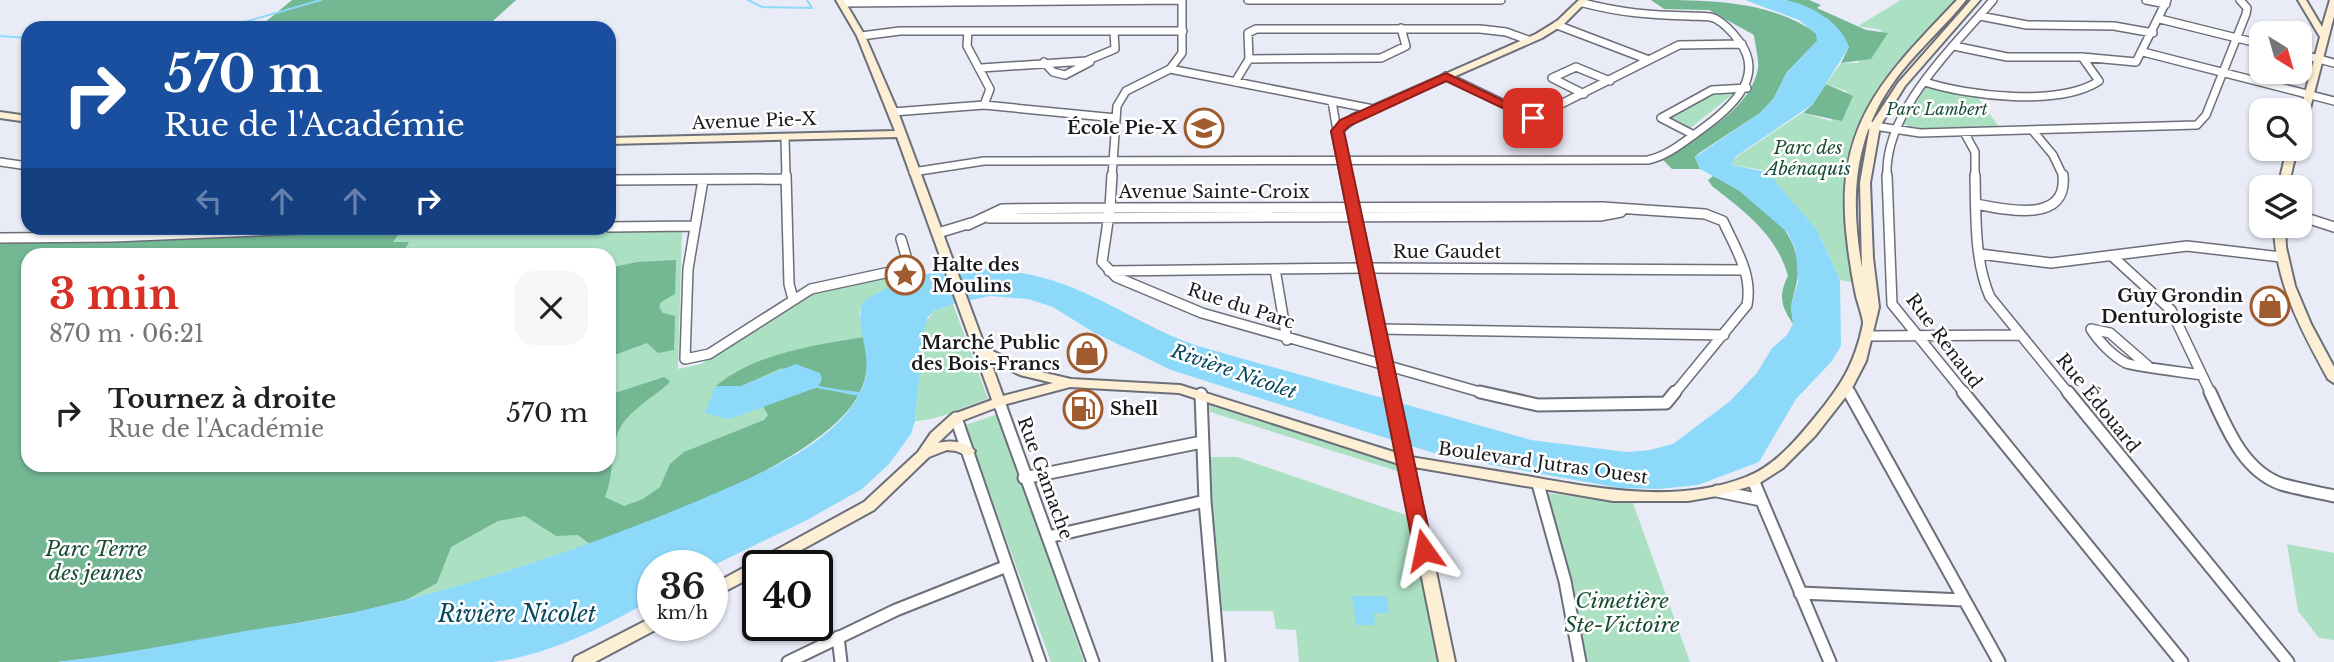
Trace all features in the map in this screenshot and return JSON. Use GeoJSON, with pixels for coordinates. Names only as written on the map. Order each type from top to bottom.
{"type":"FeatureCollection","features":[{"type":"Feature","properties":{"kind":"main road"},"geometry":{"type":"LineString","coordinates":[[1868,330],[1851,229],[1852,158],[1863,124],[1889,80],[1962,0]]}},
{"type":"Feature","properties":{"kind":"main road","name":"Boulevard Jutras Ouest"},"geometry":{"type":"LineString","coordinates":[[956,418],[999,402],[1070,383],[1180,389],[1404,454],[1437,468],[1647,498],[1717,491],[1753,480],[1793,450],[1846,387],[1868,330],[1872,307],[1867,258],[1865,183],[1875,126],[1901,85],[1976,0]]}},
{"type":"Feature","properties":{"kind":"main road"},"geometry":{"type":"LineString","coordinates":[[2302,0],[2324,37]]}},
{"type":"Feature","properties":{"kind":"main road"},"geometry":{"type":"LineString","coordinates":[[841,1],[861,36],[893,112],[913,172],[938,233]]}},
{"type":"Feature","properties":{"kind":"main road"},"geometry":{"type":"LineString","coordinates":[[2309,98],[2334,1]]}},
{"type":"Feature","properties":{"kind":"main road"},"geometry":{"type":"LineString","coordinates":[[1404,454],[1337,131],[1344,123],[1373,109],[1557,25],[1583,2]]}},
{"type":"Feature","properties":{"kind":"main road"},"geometry":{"type":"LineString","coordinates":[[0,115],[21,118]]}},
{"type":"Feature","properties":{"kind":"main road","name":"Avenue Pie-X"},"geometry":{"type":"LineString","coordinates":[[616,141],[900,134]]}},
{"type":"Feature","properties":{"kind":"main road","name":"Rue Gamache"},"geometry":{"type":"LineString","coordinates":[[938,233],[999,402]]}},
{"type":"Feature","properties":{"kind":"main road"},"geometry":{"type":"LineString","coordinates":[[981,350],[1024,372],[1070,383]]}},
{"type":"Feature","properties":{"kind":"main road"},"geometry":{"type":"LineString","coordinates":[[789,550],[869,506],[923,455],[936,436],[956,418]]}},
{"type":"Feature","properties":{"kind":"main road"},"geometry":{"type":"LineString","coordinates":[[923,455],[946,445],[957,445],[968,451]]}},
{"type":"Feature","properties":{"kind":"main road"},"geometry":{"type":"LineString","coordinates":[[1410,485],[1417,475],[1437,468]]}},
{"type":"Feature","properties":{"kind":"main road"},"geometry":{"type":"LineString","coordinates":[[581,662],[637,632]]}},
{"type":"Feature","properties":{"kind":"street"},"geometry":{"type":"LineString","coordinates":[[841,1],[1182,0],[1182,53],[1170,69],[1126,91],[1117,106],[1110,213],[1102,262],[1108,271]]}},
{"type":"Feature","properties":{"kind":"street"},"geometry":{"type":"LineString","coordinates":[[1248,0],[1500,0]]}},
{"type":"Feature","properties":{"kind":"street","name":"Rue Renaud"},"geometry":{"type":"LineString","coordinates":[[1993,0],[1925,82],[1893,130],[1886,159],[1890,297],[1896,312],[2182,662]]}},
{"type":"Feature","properties":{"kind":"street"},"geometry":{"type":"LineString","coordinates":[[1954,46],[2007,57],[2082,57],[2136,62],[2160,19],[2166,2],[2146,0]]}},
{"type":"Feature","properties":{"kind":"street"},"geometry":{"type":"LineString","coordinates":[[1863,124],[1893,130],[1964,132],[2197,125],[2206,115],[2247,11],[2240,0]]}},
{"type":"Feature","properties":{"kind":"street"},"geometry":{"type":"LineString","coordinates":[[913,172],[974,162],[1343,158],[1653,159],[1724,114],[1747,88],[1752,65],[1749,52],[1718,20],[1707,16],[1631,15],[1583,2]]}},
{"type":"Feature","properties":{"kind":"street"},"geometry":{"type":"LineString","coordinates":[[1980,16],[2027,25],[2114,26],[2153,33]]}},
{"type":"Feature","properties":{"kind":"street"},"geometry":{"type":"LineString","coordinates":[[2160,19],[2249,41]]}},
{"type":"Feature","properties":{"kind":"street"},"geometry":{"type":"LineString","coordinates":[[1557,25],[1649,60]]}},
{"type":"Feature","properties":{"kind":"street"},"geometry":{"type":"LineString","coordinates":[[1249,59],[1381,58],[1397,53],[1406,46],[1401,28]]}},
{"type":"Feature","properties":{"kind":"street"},"geometry":{"type":"LineString","coordinates":[[1235,82],[1249,59],[1248,33],[1251,30],[1489,29],[1528,40]]}},
{"type":"Feature","properties":{"kind":"street"},"geometry":{"type":"LineString","coordinates":[[861,36],[891,31],[1183,31]]}},
{"type":"Feature","properties":{"kind":"street"},"geometry":{"type":"LineString","coordinates":[[968,31],[967,46],[990,89],[984,105]]}},
{"type":"Feature","properties":{"kind":"street"},"geometry":{"type":"LineString","coordinates":[[1044,62],[1053,72],[1065,75],[1115,49],[1114,31]]}},
{"type":"Feature","properties":{"kind":"street"},"geometry":{"type":"LineString","coordinates":[[1446,76],[1533,118],[1679,45],[1742,44]]}},
{"type":"Feature","properties":{"kind":"street"},"geometry":{"type":"LineString","coordinates":[[2143,52],[2334,102]]}},
{"type":"Feature","properties":{"kind":"street"},"geometry":{"type":"LineString","coordinates":[[1925,82],[1976,93],[2075,92],[2095,86],[2099,81],[2082,57]]}},
{"type":"Feature","properties":{"kind":"street"},"geometry":{"type":"LineString","coordinates":[[2312,57],[2334,63]]}},
{"type":"Feature","properties":{"kind":"street"},"geometry":{"type":"LineString","coordinates":[[981,68],[1005,63],[1091,62]]}},
{"type":"Feature","properties":{"kind":"street"},"geometry":{"type":"LineString","coordinates":[[1584,94],[1552,78],[1576,67],[1610,80]]}},
{"type":"Feature","properties":{"kind":"street"},"geometry":{"type":"LineString","coordinates":[[1170,69],[1373,109]]}},
{"type":"Feature","properties":{"kind":"street"},"geometry":{"type":"LineString","coordinates":[[1694,135],[1661,118],[1713,88],[1726,85],[1747,88]]}},
{"type":"Feature","properties":{"kind":"street"},"geometry":{"type":"LineString","coordinates":[[1332,101],[1337,131]]}},
{"type":"Feature","properties":{"kind":"street"},"geometry":{"type":"LineString","coordinates":[[893,112],[984,105],[1115,118]]}},
{"type":"Feature","properties":{"kind":"street"},"geometry":{"type":"LineString","coordinates":[[1976,204],[2031,212],[2054,205],[2063,198],[2064,180],[2058,161],[2034,131]]}},
{"type":"Feature","properties":{"kind":"street","name":"Rue Édouard"},"geometry":{"type":"LineString","coordinates":[[1964,132],[1975,152],[1980,254],[1987,291],[2288,662]]}},
{"type":"Feature","properties":{"kind":"street"},"geometry":{"type":"LineString","coordinates":[[785,138],[784,179],[789,284],[793,299]]}},
{"type":"Feature","properties":{"kind":"street"},"geometry":{"type":"LineString","coordinates":[[0,162],[21,165]]}},
{"type":"Feature","properties":{"kind":"street"},"geometry":{"type":"LineString","coordinates":[[616,180],[784,179]]}},
{"type":"Feature","properties":{"kind":"street"},"geometry":{"type":"LineString","coordinates":[[703,180],[696,198],[692,226],[685,359],[709,354],[793,299],[822,285],[899,270],[908,263],[901,239]]}},
{"type":"Feature","properties":{"kind":"street"},"geometry":{"type":"LineString","coordinates":[[1487,207],[1491,216]]}},
{"type":"Feature","properties":{"kind":"street","name":"Avenue Sainte-Croix"},"geometry":{"type":"LineString","coordinates":[[1354,212],[1487,207],[1602,207],[1713,215],[1723,221],[1744,270]]}},
{"type":"Feature","properties":{"kind":"street","name":"Avenue Sainte-Croix"},"geometry":{"type":"LineString","coordinates":[[938,233],[1003,216],[1354,212],[1600,216],[1631,211]]}},
{"type":"Feature","properties":{"kind":"street"},"geometry":{"type":"LineString","coordinates":[[2312,220],[2334,226]]}},
{"type":"Feature","properties":{"kind":"street"},"geometry":{"type":"LineString","coordinates":[[616,227],[692,226]]}},
{"type":"Feature","properties":{"kind":"street"},"geometry":{"type":"LineString","coordinates":[[0,237],[67,235]]}},
{"type":"Feature","properties":{"kind":"street"},"geometry":{"type":"LineString","coordinates":[[2280,238],[2281,257],[2295,301],[2334,379]]}},
{"type":"Feature","properties":{"kind":"street"},"geometry":{"type":"LineString","coordinates":[[1980,254],[2039,263],[2187,246],[2281,257]]}},
{"type":"Feature","properties":{"kind":"street"},"geometry":{"type":"LineString","coordinates":[[2112,256],[2153,290],[2171,310],[2235,444],[2254,467],[2279,483],[2334,496]]}},
{"type":"Feature","properties":{"kind":"street","name":"Rue Gaudet"},"geometry":{"type":"LineString","coordinates":[[1108,271],[1365,268],[1744,270]]}},
{"type":"Feature","properties":{"kind":"street"},"geometry":{"type":"LineString","coordinates":[[1275,269],[1287,340]]}},
{"type":"Feature","properties":{"kind":"street"},"geometry":{"type":"LineString","coordinates":[[1378,329],[1724,335],[1749,298],[1744,270]]}},
{"type":"Feature","properties":{"kind":"street","name":"Rue du Parc"},"geometry":{"type":"LineString","coordinates":[[1108,271],[1130,284],[1202,313],[1287,340],[1526,404],[1658,405],[1670,400],[1724,335]]}},
{"type":"Feature","properties":{"kind":"street"},"geometry":{"type":"LineString","coordinates":[[2148,366],[2110,333],[2091,329],[2096,339],[2122,362],[2134,367],[2148,366],[2202,375]]}},
{"type":"Feature","properties":{"kind":"street"},"geometry":{"type":"LineString","coordinates":[[1868,330],[1916,337],[2020,335]]}},
{"type":"Feature","properties":{"kind":"street"},"geometry":{"type":"LineString","coordinates":[[1846,387],[1999,662]]}},
{"type":"Feature","properties":{"kind":"street"},"geometry":{"type":"LineString","coordinates":[[1201,394],[1205,501],[1219,662]]}},
{"type":"Feature","properties":{"kind":"street","name":"Rue Gamache"},"geometry":{"type":"LineString","coordinates":[[999,402],[1024,478],[1093,662]]}},
{"type":"Feature","properties":{"kind":"street"},"geometry":{"type":"LineString","coordinates":[[956,418],[1040,662]]}},
{"type":"Feature","properties":{"kind":"street"},"geometry":{"type":"LineString","coordinates":[[1024,478],[1202,442]]}},
{"type":"Feature","properties":{"kind":"street"},"geometry":{"type":"LineString","coordinates":[[1404,454],[1447,662]]}},
{"type":"Feature","properties":{"kind":"street"},"geometry":{"type":"LineString","coordinates":[[1753,480],[1830,662]]}},
{"type":"Feature","properties":{"kind":"street"},"geometry":{"type":"LineString","coordinates":[[1538,484],[1565,581],[1580,662]]}},
{"type":"Feature","properties":{"kind":"street","name":"Boulevard Jutras Ouest"},"geometry":{"type":"LineString","coordinates":[[1717,491],[1761,500]]}},
{"type":"Feature","properties":{"kind":"street"},"geometry":{"type":"LineString","coordinates":[[1048,537],[1205,501]]}},
{"type":"Feature","properties":{"kind":"street"},"geometry":{"type":"LineString","coordinates":[[788,662],[936,593],[1007,566]]}},
{"type":"Feature","properties":{"kind":"street"},"geometry":{"type":"LineString","coordinates":[[1800,593],[1964,600]]}},
{"type":"Feature","properties":{"kind":"street"},"geometry":{"type":"LineString","coordinates":[[838,637],[841,662]]}},
{"type":"Feature","properties":{"kind":"green space"},"geometry":{"type":"Polygon","coordinates":[[[292,0],[516,0],[493,21],[266,21],[292,0]]]}},
{"type":"Feature","properties":{"kind":"green space"},"geometry":{"type":"Polygon","coordinates":[[[1651,0],[1716,2],[1759,8],[1780,14],[1817,34],[1817,41],[1787,72],[1774,98],[1760,113],[1695,157],[1700,169],[1672,169],[1663,160],[1720,122],[1745,97],[1758,68],[1754,35],[1709,10],[1664,9],[1651,0]]]}},
{"type":"Feature","properties":{"kind":"green space"},"geometry":{"type":"Polygon","coordinates":[[[1786,0],[1809,0],[1821,5],[1817,8],[1866,30],[1888,33],[1871,59],[1841,63],[1849,47],[1828,19],[1786,0]]]}},
{"type":"Feature","properties":{"kind":"green space","name":"Parc des Abénaquis"},"geometry":{"type":"Polygon","coordinates":[[[1901,0],[1957,0],[1916,43],[1879,88],[1854,139],[1847,167],[1846,198],[1857,283],[1840,280],[1817,230],[1763,170],[1732,165],[1735,158],[1802,113],[1831,121],[1847,91],[1826,84],[1841,63],[1858,63],[1882,30],[1858,26],[1901,0]]]}},
{"type":"Feature","properties":{"kind":"green space"},"geometry":{"type":"Polygon","coordinates":[[[1826,84],[1853,96],[1842,121],[1803,113],[1813,104],[1826,84]]]}},
{"type":"Feature","properties":{"kind":"green space"},"geometry":{"type":"Polygon","coordinates":[[[1710,85],[1735,86],[1738,90],[1688,130],[1659,116],[1710,85]]]}},
{"type":"Feature","properties":{"kind":"green space","name":"Parc Lambert"},"geometry":{"type":"Polygon","coordinates":[[[1927,86],[1977,96],[1999,127],[1922,129],[1901,124],[1927,86]]]}},
{"type":"Feature","properties":{"kind":"green space"},"geometry":{"type":"Polygon","coordinates":[[[1713,176],[1741,191],[1768,211],[1788,236],[1795,250],[1798,266],[1791,305],[1793,324],[1782,301],[1788,276],[1776,248],[1758,225],[1712,186],[1708,180],[1713,176]]]}},
{"type":"Feature","properties":{"kind":"green space","name":"Parc Terre des jeunes"},"geometry":{"type":"Polygon","coordinates":[[[616,230],[682,230],[678,369],[701,364],[802,296],[810,287],[916,266],[920,276],[876,293],[859,312],[868,358],[620,534],[453,588],[358,612],[57,662],[0,662],[0,237],[616,235],[616,230]]]}},
{"type":"Feature","properties":{"kind":"green space","name":"Parc Terre des jeunes"},"geometry":{"type":"Polygon","coordinates":[[[398,235],[393,242],[409,242],[406,248],[21,248],[21,472],[611,472],[605,497],[624,506],[643,499],[660,487],[670,464],[684,452],[764,420],[768,415],[763,406],[817,387],[782,368],[741,386],[716,386],[749,366],[786,352],[865,337],[865,380],[859,394],[841,418],[812,442],[777,464],[697,503],[591,545],[578,535],[556,536],[525,516],[498,521],[451,547],[437,583],[406,600],[358,612],[135,653],[57,662],[0,662],[0,237],[398,235]]]}},
{"type":"Feature","properties":{"kind":"green space"},"geometry":{"type":"Polygon","coordinates":[[[676,260],[675,294],[661,302],[659,307],[663,313],[675,316],[674,350],[658,353],[647,343],[616,354],[616,266],[637,262],[676,260]]]}},
{"type":"Feature","properties":{"kind":"green space"},"geometry":{"type":"Polygon","coordinates":[[[953,304],[988,399],[943,415],[915,421],[924,325],[934,311],[953,304]]]}},
{"type":"Feature","properties":{"kind":"green space","name":"Parc Terre des jeunes"},"geometry":{"type":"Polygon","coordinates":[[[664,377],[670,381],[631,414],[619,429],[616,438],[616,393],[664,377]]]}},
{"type":"Feature","properties":{"kind":"green space"},"geometry":{"type":"Polygon","coordinates":[[[1209,403],[1397,463],[1400,472],[1210,412],[1209,403]]]}},
{"type":"Feature","properties":{"kind":"green space"},"geometry":{"type":"Polygon","coordinates":[[[998,414],[1084,662],[1051,662],[965,425],[998,414]]]}},
{"type":"Feature","properties":{"kind":"green space"},"geometry":{"type":"Polygon","coordinates":[[[1205,457],[1237,457],[1415,518],[1443,662],[1299,662],[1296,630],[1276,629],[1273,611],[1219,611],[1205,457]]]}},
{"type":"Feature","properties":{"kind":"green space","name":"Cimetière Ste-Victoire"},"geometry":{"type":"Polygon","coordinates":[[[1546,493],[1633,503],[1690,662],[1584,662],[1546,493]]]}},
{"type":"Feature","properties":{"kind":"green space"},"geometry":{"type":"Polygon","coordinates":[[[2287,544],[2334,553],[2334,640],[2319,638],[2298,611],[2287,544]]]}},
{"type":"Feature","properties":{"kind":"water","name":"Rivière Nicolet"},"geometry":{"type":"Polygon","coordinates":[[[1745,0],[1784,0],[1803,5],[1832,22],[1849,47],[1813,104],[1735,157],[1732,165],[1767,172],[1817,230],[1840,280],[1841,346],[1832,361],[1796,399],[1759,462],[1698,485],[1659,489],[1620,488],[1443,456],[1171,370],[1093,332],[1053,307],[1028,299],[990,296],[953,304],[934,311],[928,317],[923,335],[915,421],[911,434],[889,464],[862,489],[807,520],[728,558],[728,550],[637,550],[637,608],[555,646],[493,662],[57,662],[315,620],[448,589],[576,548],[745,481],[811,445],[846,414],[859,395],[867,369],[860,313],[863,302],[888,287],[915,277],[944,271],[1003,270],[1060,283],[1198,346],[1531,440],[1627,452],[1673,444],[1729,402],[1757,373],[1772,348],[1787,335],[1793,324],[1791,305],[1798,282],[1796,251],[1788,233],[1737,189],[1700,169],[1695,157],[1760,113],[1774,98],[1787,72],[1817,41],[1816,34],[1799,20],[1745,0]]]}},
{"type":"Feature","properties":{"kind":"water"},"geometry":{"type":"Polygon","coordinates":[[[796,364],[820,373],[822,379],[818,387],[727,419],[705,413],[716,386],[741,386],[796,364]]]}},
{"type":"Feature","properties":{"kind":"water"},"geometry":{"type":"Polygon","coordinates":[[[1352,596],[1386,596],[1389,613],[1374,613],[1375,625],[1356,625],[1352,596]]]}},
{"type":"Feature","properties":{"kind":"waterway"},"geometry":{"type":"LineString","coordinates":[[248,21],[321,0]]}},
{"type":"Feature","properties":{"kind":"waterway"},"geometry":{"type":"LineString","coordinates":[[748,0],[762,7],[812,8],[807,0]]}},
{"type":"Feature","properties":{"kind":"waterway"},"geometry":{"type":"LineString","coordinates":[[0,36],[21,38]]}},
{"type":"Feature","properties":{"kind":"waterway"},"geometry":{"type":"LineString","coordinates":[[818,387],[857,394]]}},
{"type":"Feature","properties":{"kind":"waterway"},"geometry":{"type":"LineString","coordinates":[[847,392],[859,394]]}},
{"type":"Feature","properties":{"kind":"place","name":"École Pie-X"},"geometry":{"type":"Point","coordinates":[1204,128]}},
{"type":"Feature","properties":{"kind":"place","name":"Halte des Moulins"},"geometry":{"type":"Point","coordinates":[905,275]}},
{"type":"Feature","properties":{"kind":"place","name":"Guy Grondin Denturologiste"},"geometry":{"type":"Point","coordinates":[2270,306]}},
{"type":"Feature","properties":{"kind":"place","name":"Marché Public des Bois-Francs"},"geometry":{"type":"Point","coordinates":[1087,353]}},
{"type":"Feature","properties":{"kind":"place","name":"Shell"},"geometry":{"type":"Point","coordinates":[1083,409]}},
{"type":"Feature","properties":{"kind":"route"},"geometry":{"type":"LineString","coordinates":[[1424,550],[1337,131],[1344,123],[1446,76],[1533,118]]}}]}
